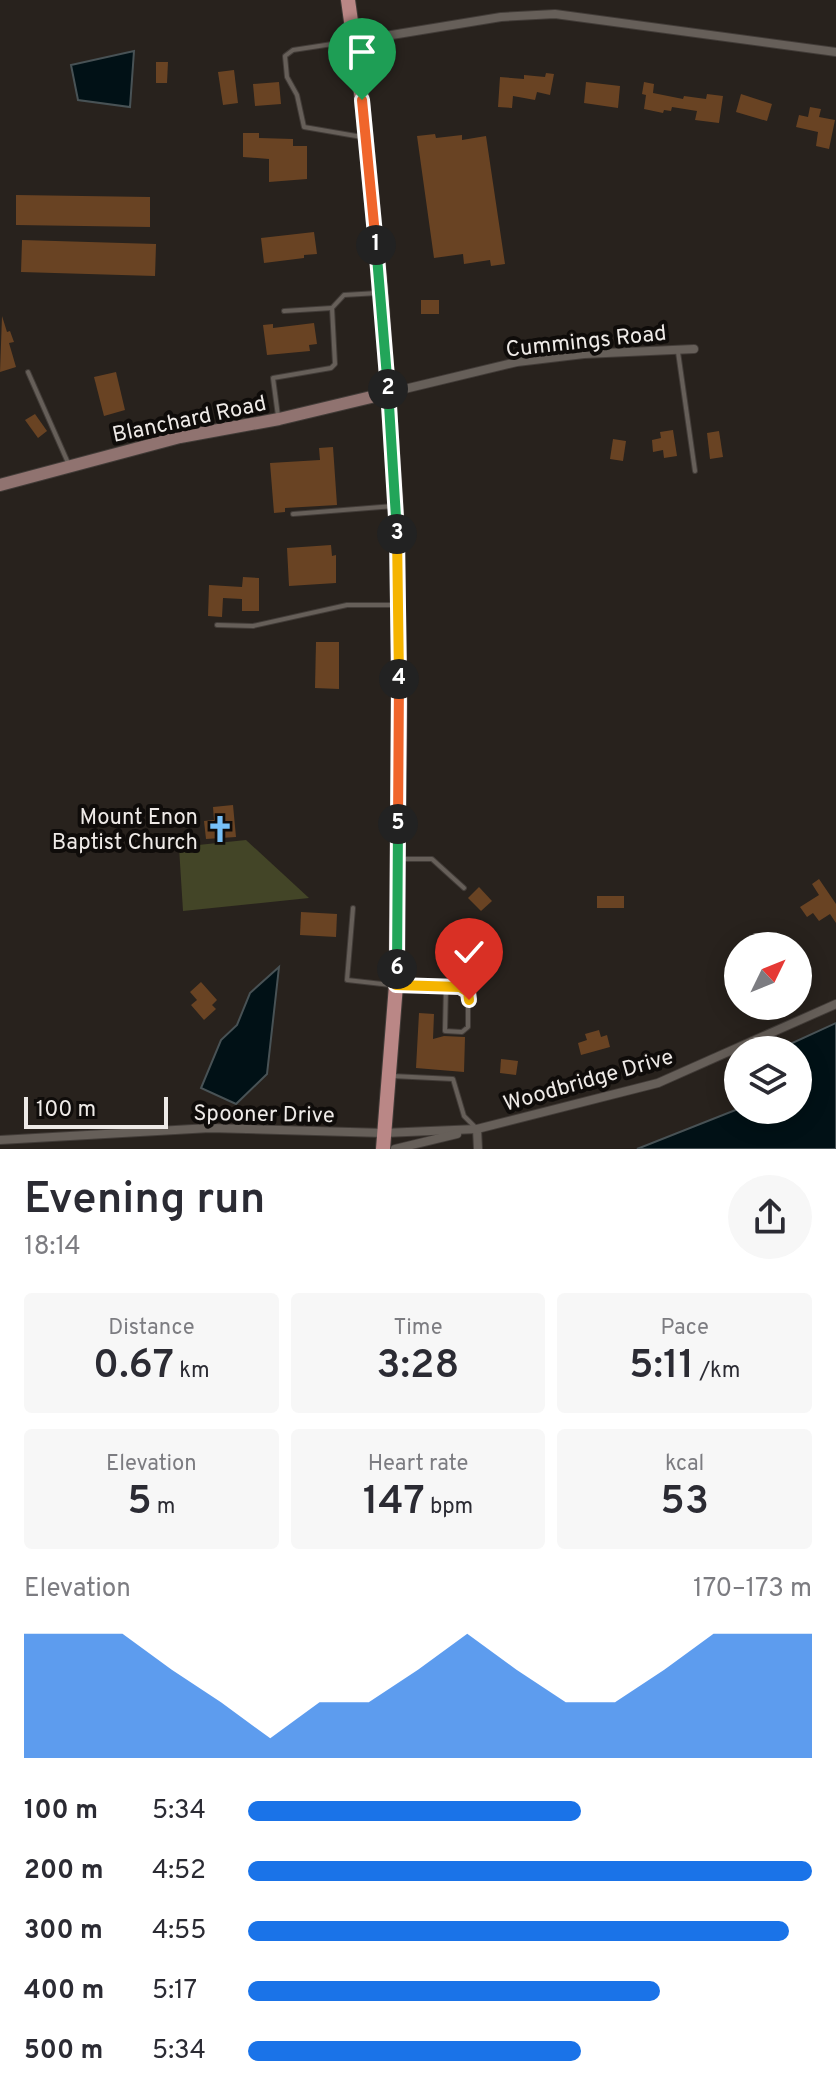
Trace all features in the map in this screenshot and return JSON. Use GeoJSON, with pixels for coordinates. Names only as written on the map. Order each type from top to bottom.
{"type":"FeatureCollection","features":[{"type":"Feature","properties":{"kind":"main road"},"geometry":{"type":"LineString","coordinates":[[348,0],[381,293],[396,506],[396,985],[383,1149]]}},
{"type":"Feature","properties":{"kind":"street"},"geometry":{"type":"LineString","coordinates":[[355,41],[501,17],[555,14],[836,52]]}},
{"type":"Feature","properties":{"kind":"street","name":"Cummings Road"},"geometry":{"type":"LineString","coordinates":[[388,393],[517,362],[584,354],[694,349]]}},
{"type":"Feature","properties":{"kind":"street","name":"Blanchard Road"},"geometry":{"type":"LineString","coordinates":[[0,485],[180,437],[279,419],[388,393]]}},
{"type":"Feature","properties":{"kind":"street","name":"Woodbridge Drive"},"geometry":{"type":"LineString","coordinates":[[384,1133],[477,1129],[658,1083],[836,1004]]}},
{"type":"Feature","properties":{"kind":"street","name":"Spooner Drive"},"geometry":{"type":"LineString","coordinates":[[0,1140],[210,1128],[384,1133]]}},
{"type":"Feature","properties":{"kind":"street"},"geometry":{"type":"LineString","coordinates":[[395,1149],[477,1129],[478,1149]]}},
{"type":"Feature","properties":{"kind":"lane"},"geometry":{"type":"LineString","coordinates":[[355,41],[293,50],[285,56],[287,77],[297,95],[304,127],[365,138]]}},
{"type":"Feature","properties":{"kind":"lane"},"geometry":{"type":"LineString","coordinates":[[284,311],[332,308],[344,295],[381,293]]}},
{"type":"Feature","properties":{"kind":"lane"},"geometry":{"type":"LineString","coordinates":[[279,419],[273,378],[324,370],[335,364],[332,308]]}},
{"type":"Feature","properties":{"kind":"lane"},"geometry":{"type":"LineString","coordinates":[[678,349],[695,471]]}},
{"type":"Feature","properties":{"kind":"lane"},"geometry":{"type":"LineString","coordinates":[[28,372],[70,466]]}},
{"type":"Feature","properties":{"kind":"lane"},"geometry":{"type":"LineString","coordinates":[[293,514],[396,506]]}},
{"type":"Feature","properties":{"kind":"lane"},"geometry":{"type":"LineString","coordinates":[[217,625],[253,626],[347,605],[398,605]]}},
{"type":"Feature","properties":{"kind":"lane"},"geometry":{"type":"LineString","coordinates":[[398,859],[432,859],[464,888]]}},
{"type":"Feature","properties":{"kind":"lane"},"geometry":{"type":"LineString","coordinates":[[353,908],[347,980],[396,985],[446,986],[460,987],[468,992],[468,1027],[462,1032],[445,1031],[446,986]]}},
{"type":"Feature","properties":{"kind":"lane"},"geometry":{"type":"LineString","coordinates":[[389,1076],[453,1079],[464,1116],[477,1129]]}},
{"type":"Feature","properties":{"kind":"green space"},"geometry":{"type":"Polygon","coordinates":[[[246,840],[309,898],[183,911],[179,847],[246,840]]]}},
{"type":"Feature","properties":{"kind":"shaded area"},"geometry":{"type":"Polygon","coordinates":[[[134,51],[130,107],[78,100],[71,65],[134,51]]]}},
{"type":"Feature","properties":{"kind":"shaded area"},"geometry":{"type":"Polygon","coordinates":[[[279,967],[267,1074],[236,1104],[201,1088],[221,1040],[237,1025],[250,993],[279,967]]]}},
{"type":"Feature","properties":{"kind":"shaded area"},"geometry":{"type":"Polygon","coordinates":[[[836,1023],[836,1149],[637,1149],[724,1115],[724,1124],[812,1124],[812,1036],[808,1036],[836,1023]]]}},
{"type":"Feature","properties":{"kind":"building"},"geometry":{"type":"Polygon","coordinates":[[[156,62],[168,62],[167,83],[156,83],[156,62]]]}},
{"type":"Feature","properties":{"kind":"building"},"geometry":{"type":"Polygon","coordinates":[[[234,70],[238,103],[223,105],[218,72],[234,70]]]}},
{"type":"Feature","properties":{"kind":"building"},"geometry":{"type":"Polygon","coordinates":[[[546,73],[554,74],[550,95],[537,92],[535,100],[513,96],[512,108],[498,107],[500,77],[524,79],[524,75],[545,77],[546,73]]]}},
{"type":"Feature","properties":{"kind":"building"},"geometry":{"type":"Polygon","coordinates":[[[279,82],[281,104],[255,106],[253,84],[279,82]]]}},
{"type":"Feature","properties":{"kind":"building"},"geometry":{"type":"Polygon","coordinates":[[[586,82],[620,86],[618,108],[584,103],[586,82]]]}},
{"type":"Feature","properties":{"kind":"building"},"geometry":{"type":"Polygon","coordinates":[[[644,82],[654,84],[653,93],[683,99],[684,96],[706,99],[707,94],[723,96],[719,123],[695,120],[697,111],[672,107],[671,111],[664,110],[663,113],[644,109],[644,82]]]}},
{"type":"Feature","properties":{"kind":"building"},"geometry":{"type":"Polygon","coordinates":[[[741,94],[772,104],[767,121],[736,112],[741,94]]]}},
{"type":"Feature","properties":{"kind":"building"},"geometry":{"type":"Polygon","coordinates":[[[810,107],[821,109],[819,117],[835,120],[829,149],[816,146],[818,132],[796,127],[799,115],[808,117],[810,107]]]}},
{"type":"Feature","properties":{"kind":"building"},"geometry":{"type":"Polygon","coordinates":[[[243,133],[259,133],[259,138],[293,139],[293,146],[307,146],[307,179],[269,182],[269,159],[243,157],[243,133]]]}},
{"type":"Feature","properties":{"kind":"building"},"geometry":{"type":"Polygon","coordinates":[[[435,134],[436,138],[462,135],[462,140],[486,136],[505,264],[491,266],[490,260],[464,264],[463,254],[434,258],[417,136],[435,134]]]}},
{"type":"Feature","properties":{"kind":"building"},"geometry":{"type":"Polygon","coordinates":[[[16,195],[150,197],[150,227],[16,225],[16,195]]]}},
{"type":"Feature","properties":{"kind":"building"},"geometry":{"type":"Polygon","coordinates":[[[314,232],[317,254],[264,263],[261,238],[314,232]]]}},
{"type":"Feature","properties":{"kind":"building"},"geometry":{"type":"Polygon","coordinates":[[[22,240],[156,244],[155,276],[21,272],[22,240]]]}},
{"type":"Feature","properties":{"kind":"building"},"geometry":{"type":"Polygon","coordinates":[[[421,300],[439,300],[439,314],[421,314],[421,300]]]}},
{"type":"Feature","properties":{"kind":"building"},"geometry":{"type":"Polygon","coordinates":[[[2,316],[14,342],[9,343],[16,367],[0,372],[2,316]]]}},
{"type":"Feature","properties":{"kind":"building"},"geometry":{"type":"Polygon","coordinates":[[[314,323],[317,344],[309,345],[310,351],[267,355],[263,325],[273,324],[273,328],[314,323]]]}},
{"type":"Feature","properties":{"kind":"building"},"geometry":{"type":"Polygon","coordinates":[[[116,372],[125,410],[104,416],[94,377],[116,372]]]}},
{"type":"Feature","properties":{"kind":"building"},"geometry":{"type":"Polygon","coordinates":[[[35,414],[47,431],[38,438],[25,420],[35,414]]]}},
{"type":"Feature","properties":{"kind":"building"},"geometry":{"type":"Polygon","coordinates":[[[673,430],[677,456],[664,458],[663,450],[653,452],[652,440],[661,438],[660,432],[673,430]]]}},
{"type":"Feature","properties":{"kind":"building"},"geometry":{"type":"Polygon","coordinates":[[[719,431],[723,457],[710,459],[707,433],[719,431]]]}},
{"type":"Feature","properties":{"kind":"building"},"geometry":{"type":"Polygon","coordinates":[[[613,439],[626,441],[623,461],[610,459],[613,439]]]}},
{"type":"Feature","properties":{"kind":"building"},"geometry":{"type":"Polygon","coordinates":[[[333,447],[337,505],[285,508],[285,512],[274,513],[270,463],[320,460],[319,448],[333,447]]]}},
{"type":"Feature","properties":{"kind":"building"},"geometry":{"type":"Polygon","coordinates":[[[331,545],[332,556],[336,555],[336,583],[289,586],[287,548],[331,545]]]}},
{"type":"Feature","properties":{"kind":"building"},"geometry":{"type":"Polygon","coordinates":[[[243,577],[259,578],[259,611],[242,611],[242,599],[223,598],[222,617],[208,616],[209,585],[242,587],[243,577]]]}},
{"type":"Feature","properties":{"kind":"building"},"geometry":{"type":"Polygon","coordinates":[[[316,642],[339,642],[339,689],[315,688],[316,642]]]}},
{"type":"Feature","properties":{"kind":"building","name":"Mount Enon Baptist Church"},"geometry":{"type":"Polygon","coordinates":[[[233,805],[236,837],[206,839],[204,821],[214,820],[213,807],[233,805]]]}},
{"type":"Feature","properties":{"kind":"building"},"geometry":{"type":"Polygon","coordinates":[[[819,879],[836,904],[836,923],[830,914],[819,921],[813,913],[807,917],[800,907],[819,895],[812,884],[819,879]]]}},
{"type":"Feature","properties":{"kind":"building"},"geometry":{"type":"Polygon","coordinates":[[[479,887],[492,901],[481,911],[468,898],[479,887]]]}},
{"type":"Feature","properties":{"kind":"building"},"geometry":{"type":"Polygon","coordinates":[[[597,896],[624,896],[624,908],[597,908],[597,896]]]}},
{"type":"Feature","properties":{"kind":"building"},"geometry":{"type":"Polygon","coordinates":[[[301,912],[337,914],[336,937],[300,935],[301,912]]]}},
{"type":"Feature","properties":{"kind":"building"},"geometry":{"type":"Polygon","coordinates":[[[201,982],[217,1000],[212,1005],[216,1009],[204,1020],[191,1005],[197,1000],[190,992],[201,982]]]}},
{"type":"Feature","properties":{"kind":"building"},"geometry":{"type":"Polygon","coordinates":[[[419,1013],[434,1014],[433,1039],[465,1037],[464,1072],[416,1068],[419,1013]]]}},
{"type":"Feature","properties":{"kind":"building"},"geometry":{"type":"Polygon","coordinates":[[[599,1030],[601,1037],[607,1035],[610,1047],[581,1055],[578,1043],[587,1040],[585,1034],[599,1030]]]}},
{"type":"Feature","properties":{"kind":"building"},"geometry":{"type":"Polygon","coordinates":[[[501,1059],[518,1061],[516,1075],[500,1073],[501,1059]]]}},
{"type":"Feature","properties":{"kind":"place","name":"Mount Enon Baptist Church"},"geometry":{"type":"Point","coordinates":[220,829]}},
{"type":"Feature","properties":{"kind":"route"},"geometry":{"type":"LineString","coordinates":[[362,100],[381,293],[396,506],[400,704],[396,985],[460,987],[468,992],[469,1000]]}}]}
